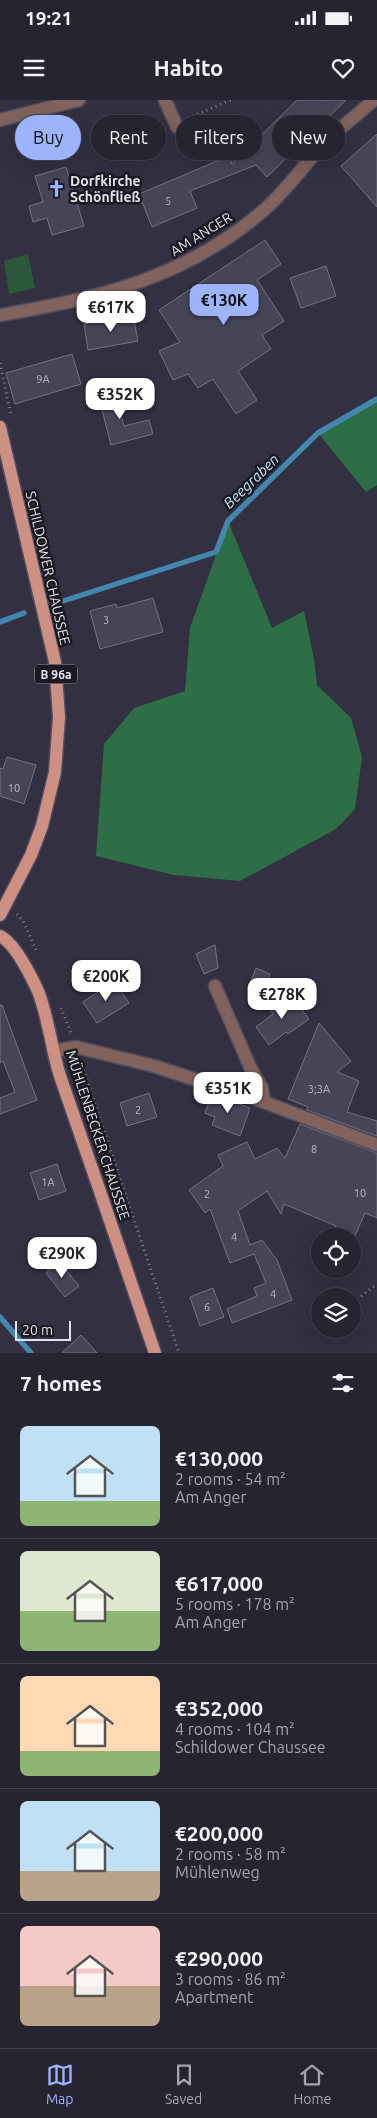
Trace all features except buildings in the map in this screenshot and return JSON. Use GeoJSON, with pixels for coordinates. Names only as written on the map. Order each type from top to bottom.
{"type":"FeatureCollection","features":[{"type":"Feature","properties":{"kind":"main road","name":"SCHILDOWER CHAUSSEE"},"geometry":{"type":"LineString","coordinates":[[0,427],[55,662],[58,689],[58,726],[55,772],[42,826],[31,855],[0,915]]}},
{"type":"Feature","properties":{"kind":"main road","name":"MÜHLENBECKER CHAUSSEE"},"geometry":{"type":"LineString","coordinates":[[0,936],[5,938],[21,958],[48,1017],[59,1072],[155,1353]]}},
{"type":"Feature","properties":{"kind":"street"},"geometry":{"type":"LineString","coordinates":[[0,120],[79,100]]}},
{"type":"Feature","properties":{"kind":"street"},"geometry":{"type":"LineString","coordinates":[[165,100],[176,125]]}},
{"type":"Feature","properties":{"kind":"street","name":"AM ANGER"},"geometry":{"type":"LineString","coordinates":[[0,315],[39,309],[133,286],[182,264],[219,243],[265,209],[324,143],[374,100]]}},
{"type":"Feature","properties":{"kind":"street"},"geometry":{"type":"LineString","coordinates":[[215,986],[251,1069],[262,1088],[264,1102]]}},
{"type":"Feature","properties":{"kind":"street"},"geometry":{"type":"LineString","coordinates":[[54,1051],[76,1047],[154,1066],[264,1102],[377,1145]]}},
{"type":"Feature","properties":{"kind":"path"},"geometry":{"type":"LineString","coordinates":[[198,115],[231,100]]}},
{"type":"Feature","properties":{"kind":"path"},"geometry":{"type":"LineString","coordinates":[[76,1047],[179,1353]]}},
{"type":"Feature","properties":{"kind":"path"},"geometry":{"type":"LineString","coordinates":[[361,1296],[377,1284]]}},
{"type":"Feature","properties":{"kind":"green space"},"geometry":{"type":"Polygon","coordinates":[[[28,254],[35,288],[9,294],[4,261],[28,254]]]}},
{"type":"Feature","properties":{"kind":"green space"},"geometry":{"type":"Polygon","coordinates":[[[377,399],[377,485],[366,492],[318,433],[377,399]]]}},
{"type":"Feature","properties":{"kind":"green space"},"geometry":{"type":"Polygon","coordinates":[[[228,521],[272,628],[304,611],[314,659],[317,685],[351,718],[362,757],[355,809],[336,829],[240,881],[174,875],[96,856],[104,744],[134,708],[185,691],[190,628],[228,521]]]}},
{"type":"Feature","properties":{"kind":"waterway","name":"Beegraben"},"geometry":{"type":"LineString","coordinates":[[63,601],[216,552],[228,521],[318,433],[377,399]]}},
{"type":"Feature","properties":{"kind":"waterway","name":"Beegraben"},"geometry":{"type":"LineString","coordinates":[[0,622],[24,613]]}},
{"type":"Feature","properties":{"kind":"waterway"},"geometry":{"type":"LineString","coordinates":[[0,1317],[31,1353]]}},
{"type":"Feature","properties":{"kind":"place","name":"Dorfkirche Schönfließ"},"geometry":{"type":"Point","coordinates":[56,189]}}]}
